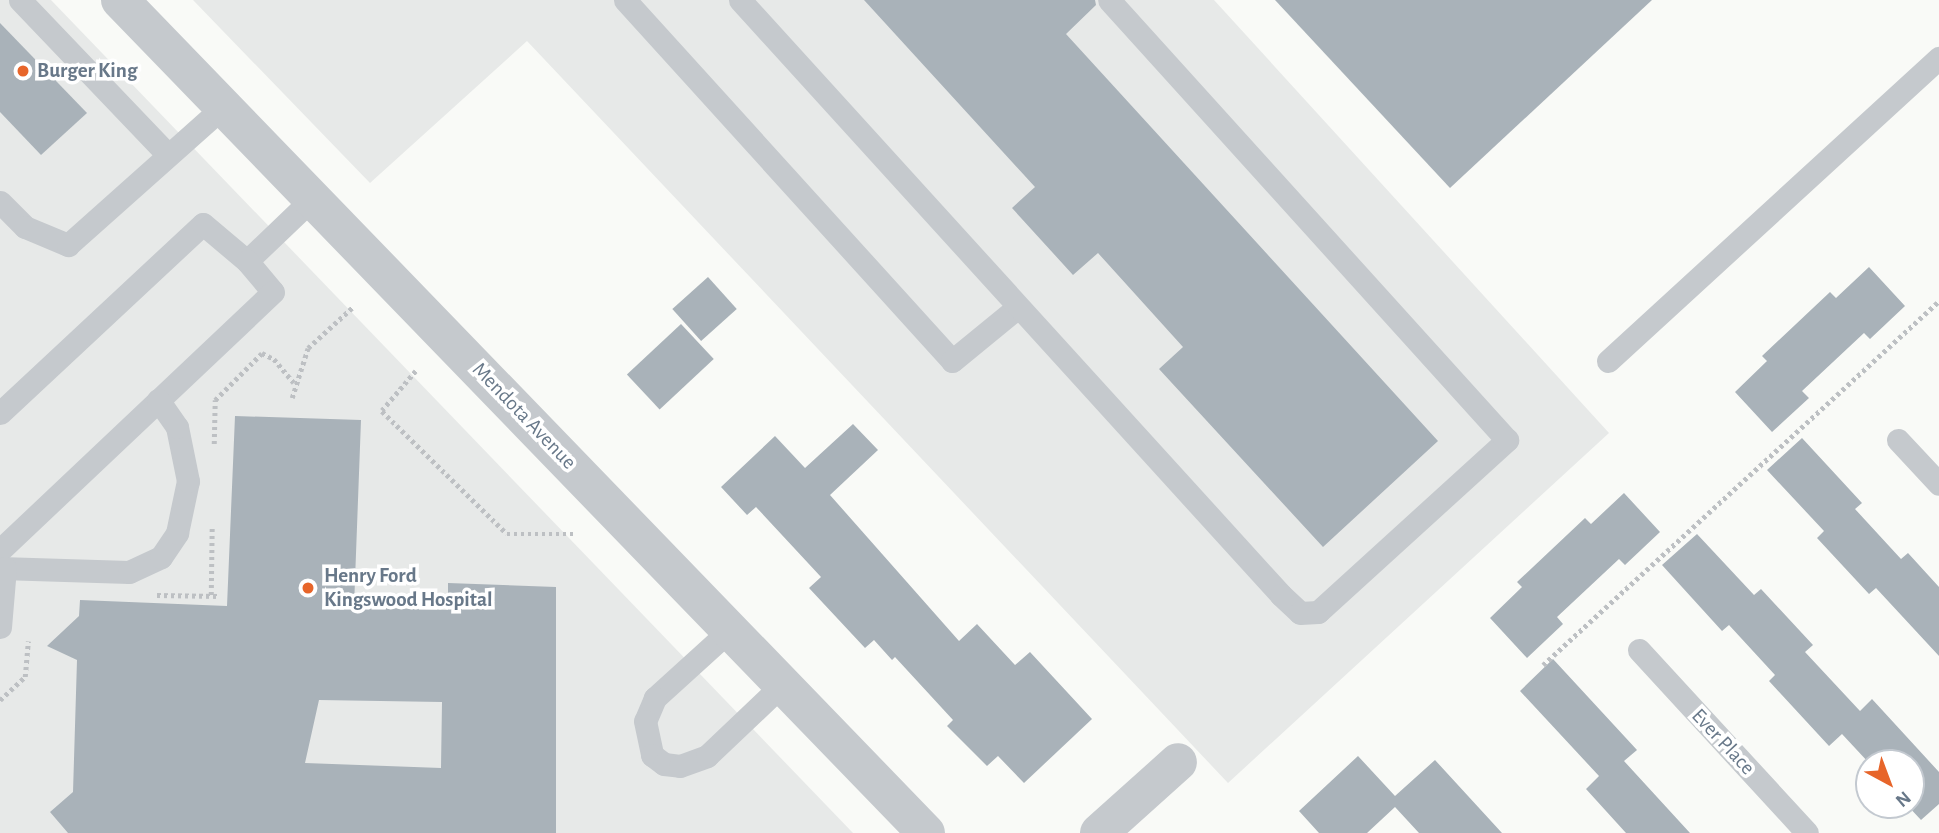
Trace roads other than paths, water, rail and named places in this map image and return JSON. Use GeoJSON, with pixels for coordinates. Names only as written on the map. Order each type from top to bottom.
{"type":"FeatureCollection","features":[{"type":"Feature","properties":{"kind":"street","name":"Mendota Avenue"},"geometry":{"type":"LineString","coordinates":[[120,0],[926,833]]}},
{"type":"Feature","properties":{"kind":"street"},"geometry":{"type":"LineString","coordinates":[[1099,833],[1178,762]]}},
{"type":"Feature","properties":{"kind":"lane"},"geometry":{"type":"LineString","coordinates":[[20,0],[168,155]]}},
{"type":"Feature","properties":{"kind":"lane"},"geometry":{"type":"LineString","coordinates":[[625,0],[952,361],[1018,307]]}},
{"type":"Feature","properties":{"kind":"lane"},"geometry":{"type":"LineString","coordinates":[[740,0],[1300,613],[1318,612],[1507,440],[1109,0]]}},
{"type":"Feature","properties":{"kind":"lane"},"geometry":{"type":"LineString","coordinates":[[1608,361],[1939,58]]}},
{"type":"Feature","properties":{"kind":"lane"},"geometry":{"type":"LineString","coordinates":[[0,202],[25,227],[68,245],[223,107]]}},
{"type":"Feature","properties":{"kind":"lane"},"geometry":{"type":"LineString","coordinates":[[247,261],[313,198]]}},
{"type":"Feature","properties":{"kind":"lane"},"geometry":{"type":"LineString","coordinates":[[0,413],[203,224],[247,261],[272,292],[159,400],[2,562],[0,627]]}},
{"type":"Feature","properties":{"kind":"lane"},"geometry":{"type":"LineString","coordinates":[[2,562],[129,572],[161,557],[177,533],[188,481],[177,427],[159,400]]}},
{"type":"Feature","properties":{"kind":"lane"},"geometry":{"type":"LineString","coordinates":[[1898,440],[1939,484]]}},
{"type":"Feature","properties":{"kind":"lane"},"geometry":{"type":"LineString","coordinates":[[731,629],[655,698],[645,721],[652,755],[664,764],[680,766],[707,756],[783,684]]}},
{"type":"Feature","properties":{"kind":"lane","name":"Ever Place"},"geometry":{"type":"LineString","coordinates":[[1639,650],[1807,833]]}},
{"type":"Feature","properties":{"kind":"place","name":"Burger King"},"geometry":{"type":"Point","coordinates":[23,71]}},
{"type":"Feature","properties":{"kind":"place","name":"Henry Ford Kingswood Hospital"},"geometry":{"type":"Point","coordinates":[308,588]}}]}
